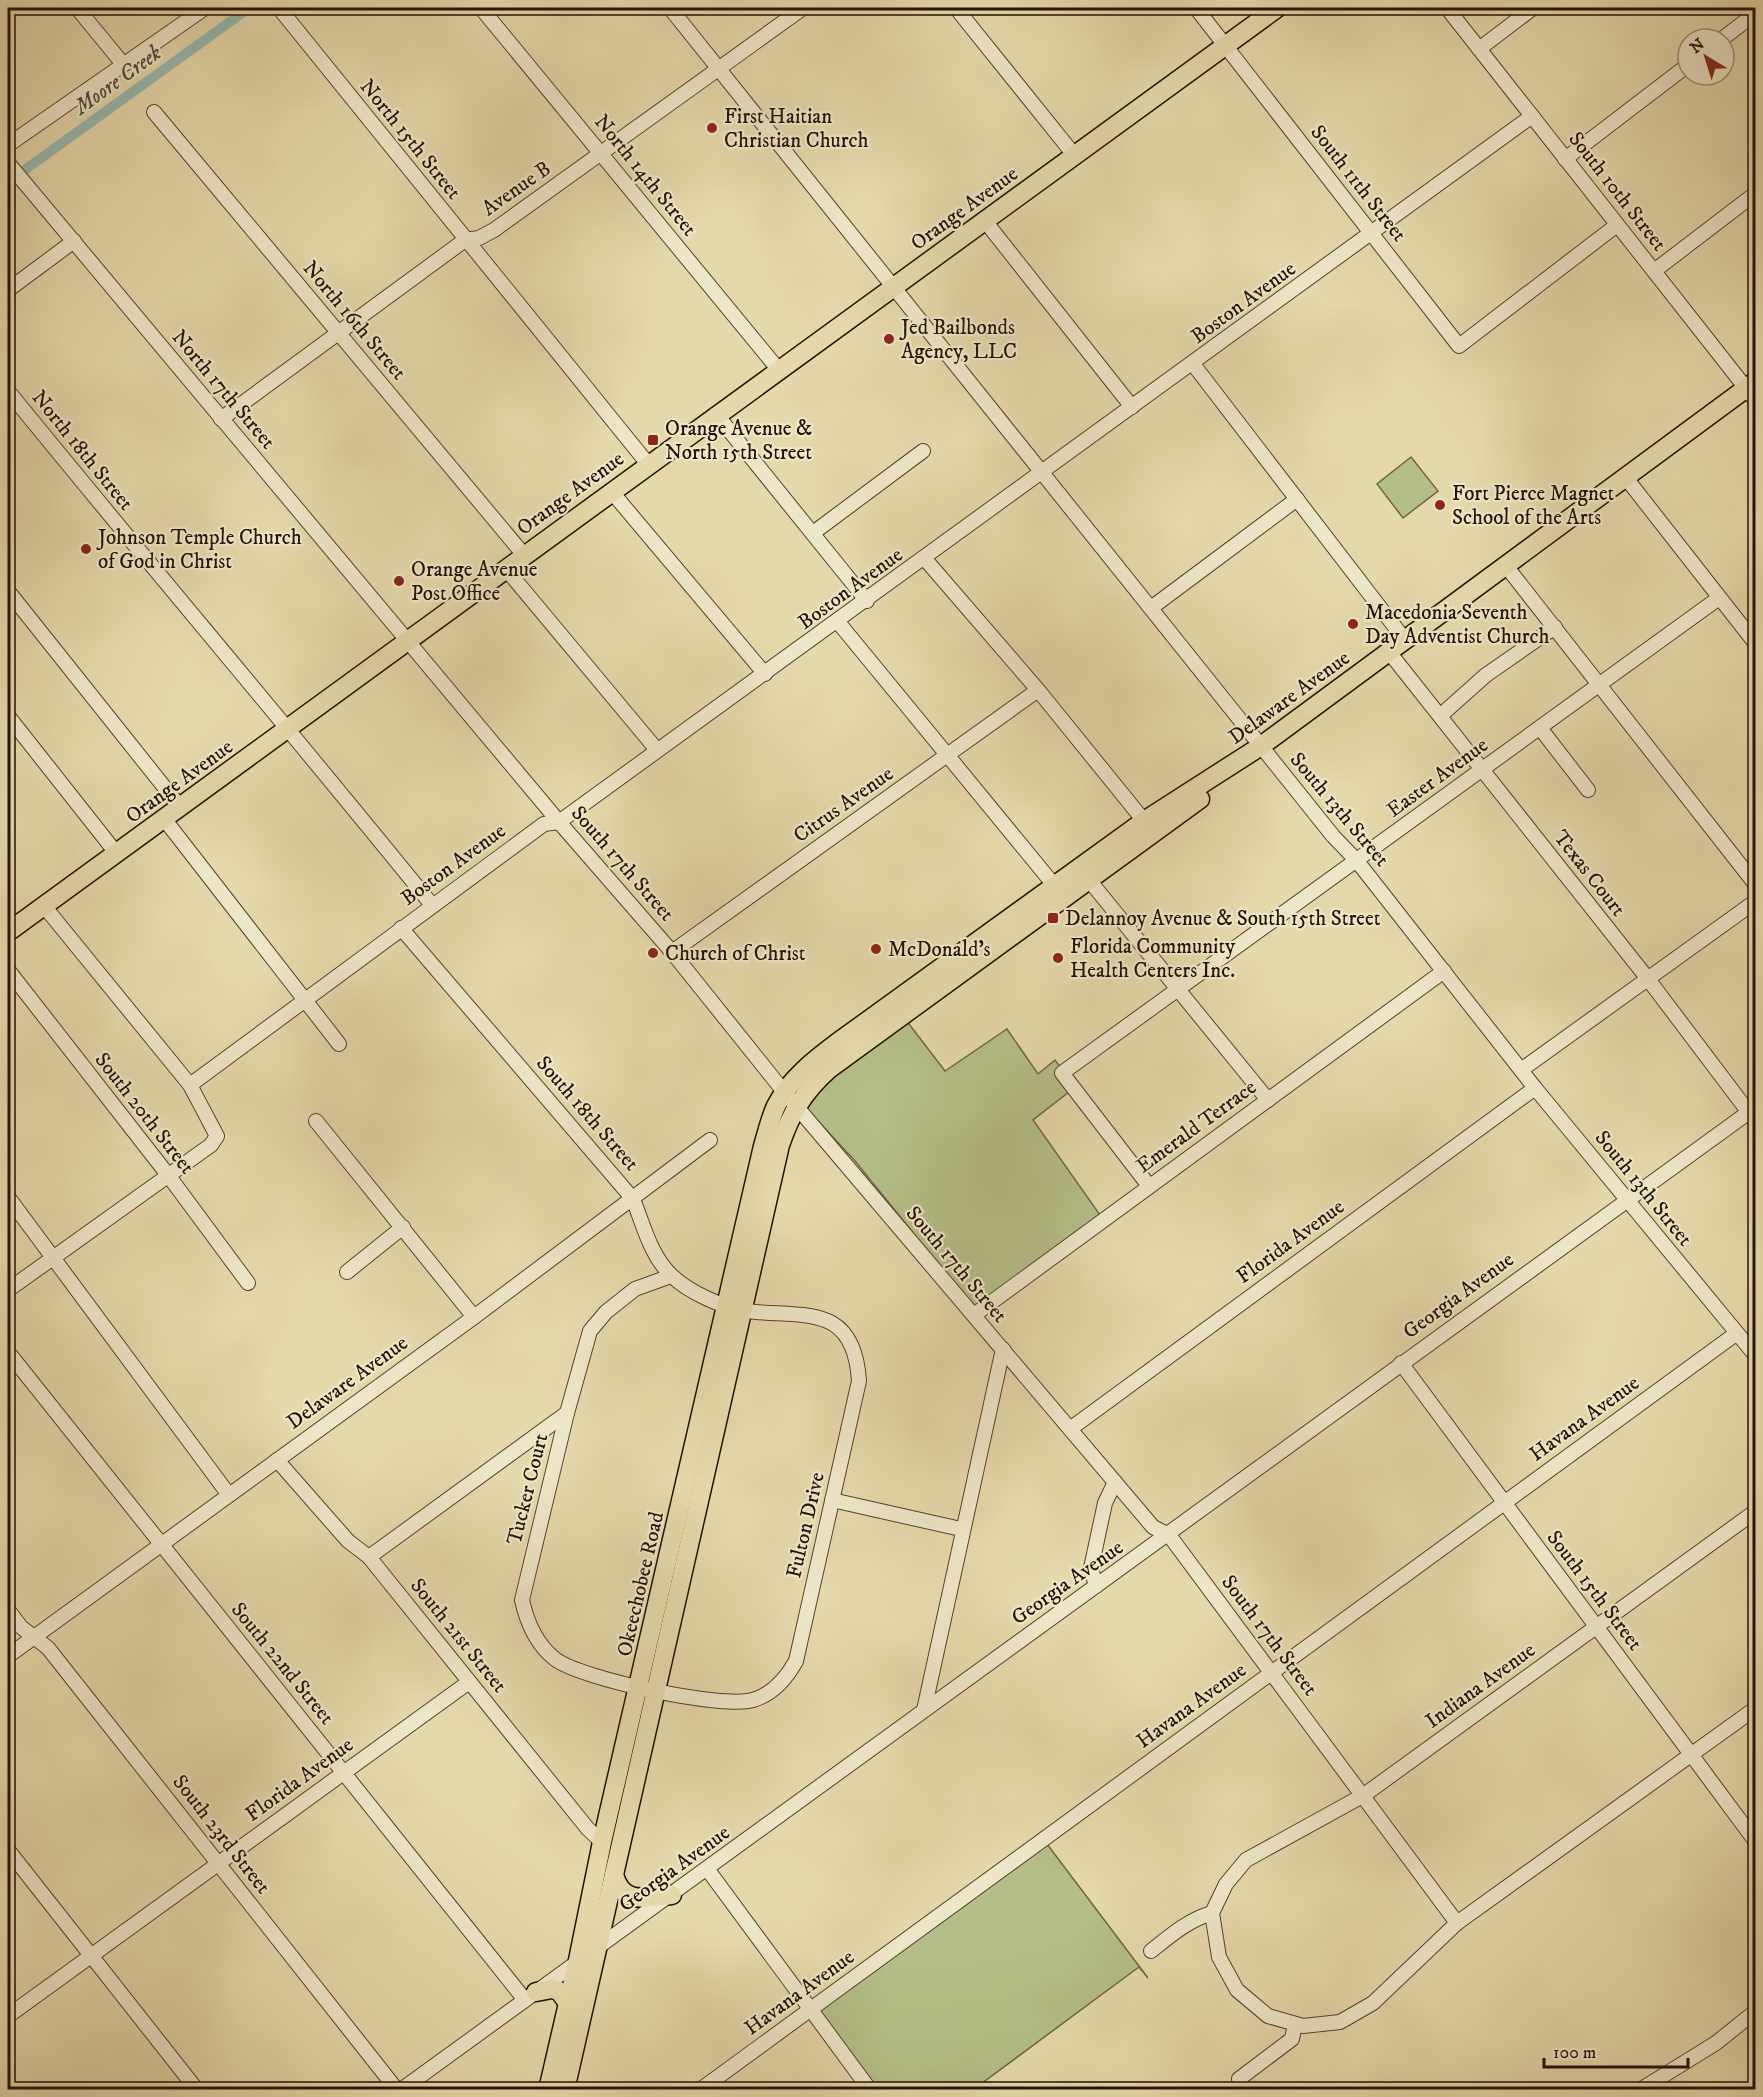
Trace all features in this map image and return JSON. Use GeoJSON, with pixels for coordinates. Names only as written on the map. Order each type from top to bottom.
{"type":"FeatureCollection","features":[{"type":"Feature","properties":{"kind":"main road","name":"Orange Avenue"},"geometry":{"type":"LineString","coordinates":[[8,932],[409,642],[611,490],[1277,8]]}},
{"type":"Feature","properties":{"kind":"main road","name":"Delaware Avenue"},"geometry":{"type":"LineString","coordinates":[[790,1099],[818,1057],[1054,885],[1203,797],[1226,771],[1626,478],[1752,390]]}},
{"type":"Feature","properties":{"kind":"main road","name":"Delaware Avenue"},"geometry":{"type":"LineString","coordinates":[[790,1099],[806,1091],[829,1069],[1089,880],[1149,827]]}},
{"type":"Feature","properties":{"kind":"main road","name":"Okeechobee Road"},"geometry":{"type":"LineString","coordinates":[[565,2090],[595,1950],[614,1875],[648,1689],[736,1308],[763,1146],[776,1107],[790,1099]]}},
{"type":"Feature","properties":{"kind":"main road","name":"Okeechobee Road"},"geometry":{"type":"LineString","coordinates":[[548,2090],[602,1842],[648,1689]]}},
{"type":"Feature","properties":{"kind":"main road"},"geometry":{"type":"LineString","coordinates":[[614,1875],[623,1894],[631,1897],[672,1895]]}},
{"type":"Feature","properties":{"kind":"main road"},"geometry":{"type":"LineString","coordinates":[[531,1996],[552,1989],[559,1991],[568,2003]]}},
{"type":"Feature","properties":{"kind":"street"},"geometry":{"type":"LineString","coordinates":[[77,8],[123,64]]}},
{"type":"Feature","properties":{"kind":"street"},"geometry":{"type":"LineString","coordinates":[[8,145],[205,8]]}},
{"type":"Feature","properties":{"kind":"street","name":"North 15th Street"},"geometry":{"type":"LineString","coordinates":[[279,8],[648,464]]}},
{"type":"Feature","properties":{"kind":"street","name":"North 14th Street"},"geometry":{"type":"LineString","coordinates":[[481,8],[778,369]]}},
{"type":"Feature","properties":{"kind":"street","name":"South 13th Street"},"geometry":{"type":"LineString","coordinates":[[670,8],[895,286],[1333,836],[1357,861],[1535,1088],[1755,1356]]}},
{"type":"Feature","properties":{"kind":"street","name":"Avenue B"},"geometry":{"type":"LineString","coordinates":[[221,419],[465,240],[478,238],[494,230],[718,66],[803,8]]}},
{"type":"Feature","properties":{"kind":"street"},"geometry":{"type":"LineString","coordinates":[[956,8],[1075,156]]}},
{"type":"Feature","properties":{"kind":"street","name":"South 11th Street"},"geometry":{"type":"LineString","coordinates":[[1196,8],[1459,346],[1617,225]]}},
{"type":"Feature","properties":{"kind":"street","name":"South 10th Street"},"geometry":{"type":"LineString","coordinates":[[1447,8],[1654,272],[1752,390]]}},
{"type":"Feature","properties":{"kind":"street"},"geometry":{"type":"LineString","coordinates":[[1479,49],[1533,8]]}},
{"type":"Feature","properties":{"kind":"street"},"geometry":{"type":"LineString","coordinates":[[1736,28],[1755,13]]}},
{"type":"Feature","properties":{"kind":"street"},"geometry":{"type":"LineString","coordinates":[[1565,159],[1676,74]]}},
{"type":"Feature","properties":{"kind":"street","name":"North 16th Street"},"geometry":{"type":"LineString","coordinates":[[154,112],[525,555]]}},
{"type":"Feature","properties":{"kind":"street","name":"Boston Avenue"},"geometry":{"type":"LineString","coordinates":[[190,1085],[544,824],[559,822],[1044,473],[1532,116]]}},
{"type":"Feature","properties":{"kind":"street","name":"North 17th Street"},"geometry":{"type":"LineString","coordinates":[[8,164],[409,642]]}},
{"type":"Feature","properties":{"kind":"street"},"geometry":{"type":"LineString","coordinates":[[1654,272],[1755,193]]}},
{"type":"Feature","properties":{"kind":"street"},"geometry":{"type":"LineString","coordinates":[[985,221],[1132,407]]}},
{"type":"Feature","properties":{"kind":"street"},"geometry":{"type":"LineString","coordinates":[[8,290],[74,241]]}},
{"type":"Feature","properties":{"kind":"street"},"geometry":{"type":"LineString","coordinates":[[1193,364],[1405,640]]}},
{"type":"Feature","properties":{"kind":"street","name":"North 18th Street"},"geometry":{"type":"LineString","coordinates":[[8,390],[216,645],[289,729]]}},
{"type":"Feature","properties":{"kind":"street"},"geometry":{"type":"LineString","coordinates":[[716,414],[867,601]]}},
{"type":"Feature","properties":{"kind":"street"},"geometry":{"type":"LineString","coordinates":[[813,533],[923,451]]}},
{"type":"Feature","properties":{"kind":"street"},"geometry":{"type":"LineString","coordinates":[[1626,478],[1755,644]]}},
{"type":"Feature","properties":{"kind":"street"},"geometry":{"type":"LineString","coordinates":[[611,490],[765,674]]}},
{"type":"Feature","properties":{"kind":"street"},"geometry":{"type":"LineString","coordinates":[[1151,608],[1297,500]]}},
{"type":"Feature","properties":{"kind":"street"},"geometry":{"type":"LineString","coordinates":[[925,559],[1038,690],[1149,827]]}},
{"type":"Feature","properties":{"kind":"street"},"geometry":{"type":"LineString","coordinates":[[1506,566],[1556,627],[1755,885]]}},
{"type":"Feature","properties":{"kind":"street"},"geometry":{"type":"LineString","coordinates":[[506,568],[657,750]]}},
{"type":"Feature","properties":{"kind":"street"},"geometry":{"type":"LineString","coordinates":[[9,597],[181,808]]}},
{"type":"Feature","properties":{"kind":"street","name":"Easter Avenue"},"geometry":{"type":"LineString","coordinates":[[1149,1186],[1062,1073],[1719,598]]}},
{"type":"Feature","properties":{"kind":"street"},"geometry":{"type":"LineString","coordinates":[[838,622],[1054,885]]}},
{"type":"Feature","properties":{"kind":"street"},"geometry":{"type":"LineString","coordinates":[[1440,716],[1486,675],[1556,627]]}},
{"type":"Feature","properties":{"kind":"street","name":"South 17th Street"},"geometry":{"type":"LineString","coordinates":[[409,642],[559,822],[672,952],[790,1099],[1153,1527],[1169,1535],[1457,1923]]}},
{"type":"Feature","properties":{"kind":"street","name":"Texas Court"},"geometry":{"type":"LineString","coordinates":[[1389,651],[1753,1114]]}},
{"type":"Feature","properties":{"kind":"street","name":"Citrus Avenue"},"geometry":{"type":"LineString","coordinates":[[672,952],[1038,690]]}},
{"type":"Feature","properties":{"kind":"street"},"geometry":{"type":"LineString","coordinates":[[8,716],[117,854]]}},
{"type":"Feature","properties":{"kind":"street"},"geometry":{"type":"LineString","coordinates":[[1540,728],[1588,790]]}},
{"type":"Feature","properties":{"kind":"street"},"geometry":{"type":"LineString","coordinates":[[289,729],[432,905]]}},
{"type":"Feature","properties":{"kind":"street"},"geometry":{"type":"LineString","coordinates":[[165,820],[339,1044]]}},
{"type":"Feature","properties":{"kind":"street"},"geometry":{"type":"LineString","coordinates":[[1089,880],[1268,1100]]}},
{"type":"Feature","properties":{"kind":"street"},"geometry":{"type":"LineString","coordinates":[[1521,1070],[1755,901]]}},
{"type":"Feature","properties":{"kind":"street"},"geometry":{"type":"LineString","coordinates":[[8,1290],[211,1145],[217,1136],[190,1085],[44,906]]}},
{"type":"Feature","properties":{"kind":"street","name":"South 18th Street"},"geometry":{"type":"LineString","coordinates":[[401,928],[633,1199],[650,1244],[671,1276],[701,1295],[736,1308]]}},
{"type":"Feature","properties":{"kind":"street","name":"South 20th Street"},"geometry":{"type":"LineString","coordinates":[[8,970],[168,1175],[248,1283]]}},
{"type":"Feature","properties":{"kind":"street","name":"Emerald Terrace"},"geometry":{"type":"LineString","coordinates":[[974,1315],[1444,971]]}},
{"type":"Feature","properties":{"kind":"street","name":"Florida Avenue"},"geometry":{"type":"LineString","coordinates":[[1070,1429],[1535,1088]]}},
{"type":"Feature","properties":{"kind":"street","name":"Georgia Avenue"},"geometry":{"type":"LineString","coordinates":[[399,2090],[578,1960],[708,1870],[1626,1199],[1753,1114]]}},
{"type":"Feature","properties":{"kind":"street"},"geometry":{"type":"LineString","coordinates":[[316,1121],[474,1317]]}},
{"type":"Feature","properties":{"kind":"street","name":"Delaware Avenue"},"geometry":{"type":"LineString","coordinates":[[8,1656],[474,1317],[710,1140]]}},
{"type":"Feature","properties":{"kind":"street"},"geometry":{"type":"LineString","coordinates":[[8,1197],[229,1495]]}},
{"type":"Feature","properties":{"kind":"street"},"geometry":{"type":"LineString","coordinates":[[347,1272],[403,1227]]}},
{"type":"Feature","properties":{"kind":"street","name":"Tucker Court"},"geometry":{"type":"LineString","coordinates":[[648,1689],[569,1668],[553,1658],[537,1641],[526,1619],[522,1600],[567,1413],[590,1331],[606,1312],[635,1289],[671,1276]]}},
{"type":"Feature","properties":{"kind":"street","name":"Fulton Drive"},"geometry":{"type":"LineString","coordinates":[[648,1689],[733,1703],[765,1694],[787,1678],[796,1661],[859,1381],[858,1358],[850,1340],[838,1326],[815,1317],[736,1308]]}},
{"type":"Feature","properties":{"kind":"street","name":"Havana Avenue"},"geometry":{"type":"LineString","coordinates":[[700,2090],[1737,1333]]}},
{"type":"Feature","properties":{"kind":"street"},"geometry":{"type":"LineString","coordinates":[[924,1710],[1003,1350]]}},
{"type":"Feature","properties":{"kind":"street","name":"South 22nd Street"},"geometry":{"type":"LineString","coordinates":[[8,1352],[345,1773],[531,1996]]}},
{"type":"Feature","properties":{"kind":"street","name":"South 15th Street"},"geometry":{"type":"LineString","coordinates":[[1401,1363],[1755,1842]]}},
{"type":"Feature","properties":{"kind":"street"},"geometry":{"type":"LineString","coordinates":[[369,1557],[567,1413]]}},
{"type":"Feature","properties":{"kind":"street","name":"South 21st Street"},"geometry":{"type":"LineString","coordinates":[[277,1460],[348,1542],[369,1557],[588,1829],[602,1842]]}},
{"type":"Feature","properties":{"kind":"street"},"geometry":{"type":"LineString","coordinates":[[1096,1586],[1091,1568],[1105,1503],[1115,1482]]}},
{"type":"Feature","properties":{"kind":"street"},"geometry":{"type":"LineString","coordinates":[[832,1500],[962,1529]]}},
{"type":"Feature","properties":{"kind":"street","name":"Indiana Avenue"},"geometry":{"type":"LineString","coordinates":[[1212,1913],[1226,1884],[1246,1860],[1364,1795],[1755,1511]]}},
{"type":"Feature","properties":{"kind":"street","name":"South 23rd Street"},"geometry":{"type":"LineString","coordinates":[[8,1610],[21,1627],[48,1648],[399,2090]]}},
{"type":"Feature","properties":{"kind":"street","name":"Florida Avenue"},"geometry":{"type":"LineString","coordinates":[[8,2016],[469,1682]]}},
{"type":"Feature","properties":{"kind":"street"},"geometry":{"type":"LineString","coordinates":[[1151,1951],[1198,1917],[1212,1913],[1219,1957],[1237,1990],[1268,2016],[1303,2026],[1340,2022],[1373,2003],[1457,1923],[1692,1756],[1755,1708]]}},
{"type":"Feature","properties":{"kind":"street"},"geometry":{"type":"LineString","coordinates":[[8,1850],[196,2090]]}},
{"type":"Feature","properties":{"kind":"street"},"geometry":{"type":"LineString","coordinates":[[708,1870],[870,2090]]}},
{"type":"Feature","properties":{"kind":"street"},"geometry":{"type":"LineString","coordinates":[[1640,2090],[1716,2043],[1755,2011]]}},
{"type":"Feature","properties":{"kind":"street"},"geometry":{"type":"LineString","coordinates":[[1239,2079],[1292,2039],[1295,2024]]}},
{"type":"Feature","properties":{"kind":"green space"},"geometry":{"type":"Polygon","coordinates":[[[1411,457],[1438,491],[1403,518],[1377,484],[1411,457]]]}},
{"type":"Feature","properties":{"kind":"green space"},"geometry":{"type":"Polygon","coordinates":[[[906,1020],[945,1071],[1007,1029],[1038,1074],[1055,1060],[1061,1068],[1055,1072],[1070,1091],[1033,1120],[1100,1215],[974,1308],[855,1161],[808,1110],[805,1102],[810,1094],[906,1020]]]}},
{"type":"Feature","properties":{"kind":"green space"},"geometry":{"type":"Polygon","coordinates":[[[1047,1844],[1148,1978],[1139,1967],[974,2089],[876,2089],[818,2012],[1047,1844]]]}},
{"type":"Feature","properties":{"kind":"waterway","name":"Moore Creek"},"geometry":{"type":"LineString","coordinates":[[8,182],[249,8]]}},
{"type":"Feature","properties":{"kind":"place","name":"First Haitian Christian Church"},"geometry":{"type":"Point","coordinates":[712,128]}},
{"type":"Feature","properties":{"kind":"place","name":"Jed Bailbonds Agency, LLC"},"geometry":{"type":"Point","coordinates":[889,339]}},
{"type":"Feature","properties":{"kind":"place","name":"Orange Avenue & North 15th Street"},"geometry":{"type":"Point","coordinates":[653,440]}},
{"type":"Feature","properties":{"kind":"place","name":"Fort Pierce Magnet School of the Arts"},"geometry":{"type":"Point","coordinates":[1440,505]}},
{"type":"Feature","properties":{"kind":"place","name":"Johnson Temple Church of God in Christ"},"geometry":{"type":"Point","coordinates":[86,549]}},
{"type":"Feature","properties":{"kind":"place","name":"Orange Avenue Post Office"},"geometry":{"type":"Point","coordinates":[399,581]}},
{"type":"Feature","properties":{"kind":"place","name":"Macedonia Seventh Day Adventist Church"},"geometry":{"type":"Point","coordinates":[1353,624]}},
{"type":"Feature","properties":{"kind":"place","name":"Delannoy Avenue & South 15th Street"},"geometry":{"type":"Point","coordinates":[1053,918]}},
{"type":"Feature","properties":{"kind":"place","name":"McDonald's"},"geometry":{"type":"Point","coordinates":[876,949]}},
{"type":"Feature","properties":{"kind":"place","name":"Church of Christ"},"geometry":{"type":"Point","coordinates":[653,953]}},
{"type":"Feature","properties":{"kind":"place","name":"Florida Community Health Centers Inc."},"geometry":{"type":"Point","coordinates":[1058,958]}}]}
